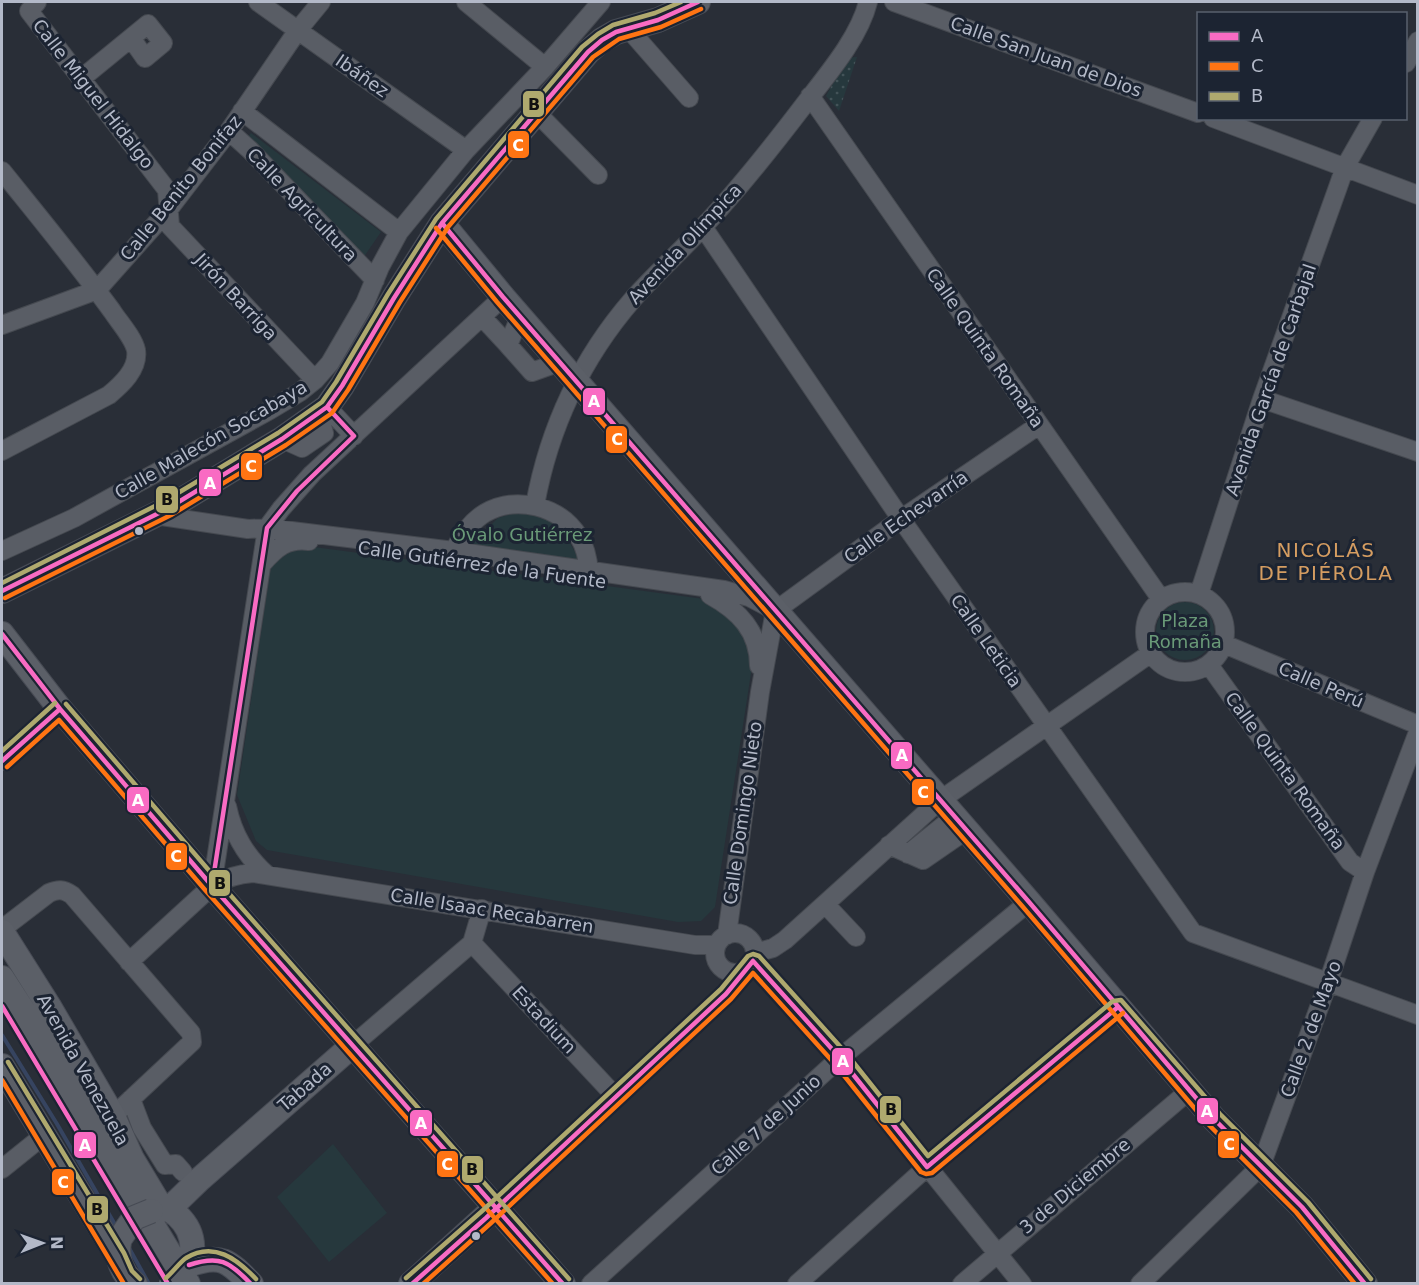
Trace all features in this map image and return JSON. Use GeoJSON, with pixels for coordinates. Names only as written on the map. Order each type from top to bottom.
{"type":"FeatureCollection","features":[{"type":"Feature","properties":{"kind":"main road"},"geometry":{"type":"LineString","coordinates":[[334,429],[442,223],[588,52],[602,40],[627,27],[658,20],[688,4]]}},
{"type":"Feature","properties":{"kind":"main road"},"geometry":{"type":"LineString","coordinates":[[442,223],[774,614],[792,632],[944,818],[1029,903],[1214,1119],[1302,1208],[1365,1284]]}},
{"type":"Feature","properties":{"kind":"main road","name":"Calle Malecón Socabaya"},"geometry":{"type":"LineString","coordinates":[[2,591],[161,512],[302,456],[334,429]]}},
{"type":"Feature","properties":{"kind":"main road"},"geometry":{"type":"LineString","coordinates":[[2,634],[60,709],[212,886],[563,1284]]}},
{"type":"Feature","properties":{"kind":"main road","name":"Avenida Venezuela"},"geometry":{"type":"LineString","coordinates":[[2,930],[117,1124],[132,1159],[159,1194]]}},
{"type":"Feature","properties":{"kind":"main road"},"geometry":{"type":"LineString","coordinates":[[2,954],[98,1110],[159,1194],[189,1230],[193,1242],[192,1255],[180,1278]]}},
{"type":"Feature","properties":{"kind":"main road","name":"Avenida Venezuela"},"geometry":{"type":"LineString","coordinates":[[2,978],[28,1018],[159,1194],[180,1278]]}},
{"type":"Feature","properties":{"kind":"main road","name":"Avenida Venezuela"},"geometry":{"type":"LineString","coordinates":[[2,1005],[180,1278]]}},
{"type":"Feature","properties":{"kind":"main road","name":"Tabada"},"geometry":{"type":"LineString","coordinates":[[126,1272],[134,1218],[159,1194],[192,1176],[354,1045]]}},
{"type":"Feature","properties":{"kind":"main road"},"geometry":{"type":"LineString","coordinates":[[2,1066],[126,1272]]}},
{"type":"Feature","properties":{"kind":"main road"},"geometry":{"type":"LineString","coordinates":[[411,1284],[496,1207]]}},
{"type":"Feature","properties":{"kind":"main road"},"geometry":{"type":"LineString","coordinates":[[180,1278],[211,1258],[222,1259],[234,1266],[251,1284]]}},
{"type":"Feature","properties":{"kind":"street","name":"Ibáñez"},"geometry":{"type":"LineString","coordinates":[[258,2],[466,150]]}},
{"type":"Feature","properties":{"kind":"street","name":"Calle Benito Bonifaz"},"geometry":{"type":"LineString","coordinates":[[2,325],[97,290],[169,208],[229,131],[298,30],[321,2]]}},
{"type":"Feature","properties":{"kind":"street"},"geometry":{"type":"LineString","coordinates":[[466,2],[545,67]]}},
{"type":"Feature","properties":{"kind":"street","name":"Calle Malecón Socabaya"},"geometry":{"type":"LineString","coordinates":[[2,551],[95,507],[270,410],[315,380],[330,363],[345,339],[399,232],[466,150],[545,67],[601,2]]}},
{"type":"Feature","properties":{"kind":"street","name":"Avenida Olímpica"},"geometry":{"type":"LineString","coordinates":[[535,505],[550,441],[576,381],[603,338],[632,300],[703,227],[774,145],[864,19],[868,2]]}},
{"type":"Feature","properties":{"kind":"street","name":"Calle San Juan de Dios"},"geometry":{"type":"LineString","coordinates":[[894,2],[1197,113]]}},
{"type":"Feature","properties":{"kind":"street","name":"Calle Miguel Hidalgo"},"geometry":{"type":"LineString","coordinates":[[33,6],[82,78],[167,190],[169,208]]}},
{"type":"Feature","properties":{"kind":"street"},"geometry":{"type":"LineString","coordinates":[[627,27],[688,98]]}},
{"type":"Feature","properties":{"kind":"street"},"geometry":{"type":"LineString","coordinates":[[82,78],[131,38]]}},
{"type":"Feature","properties":{"kind":"street"},"geometry":{"type":"LineString","coordinates":[[1407,61],[1418,41]]}},
{"type":"Feature","properties":{"kind":"street","name":"Calle Quinta Romaña"},"geometry":{"type":"LineString","coordinates":[[810,96],[1161,599]]}},
{"type":"Feature","properties":{"kind":"street","name":"Calle Agricultura"},"geometry":{"type":"LineString","coordinates":[[242,111],[399,232]]}},
{"type":"Feature","properties":{"kind":"street"},"geometry":{"type":"LineString","coordinates":[[537,113],[598,175]]}},
{"type":"Feature","properties":{"kind":"street"},"geometry":{"type":"LineString","coordinates":[[1218,120],[1418,195]]}},
{"type":"Feature","properties":{"kind":"street","name":"Avenida García de Carbajal"},"geometry":{"type":"LineString","coordinates":[[1199,594],[1262,399],[1346,167],[1372,120]]}},
{"type":"Feature","properties":{"kind":"street","name":"Calle Agricultura"},"geometry":{"type":"LineString","coordinates":[[229,131],[375,280]]}},
{"type":"Feature","properties":{"kind":"street"},"geometry":{"type":"LineString","coordinates":[[2,171],[97,290],[128,334],[136,350],[134,363],[125,383],[109,395],[2,451]]}},
{"type":"Feature","properties":{"kind":"street","name":"Jirón Barriga"},"geometry":{"type":"LineString","coordinates":[[169,208],[170,226],[315,380]]}},
{"type":"Feature","properties":{"kind":"street","name":"Calle Leticia"},"geometry":{"type":"LineString","coordinates":[[703,227],[901,519],[1193,933],[1418,1015]]}},
{"type":"Feature","properties":{"kind":"street"},"geometry":{"type":"LineString","coordinates":[[212,886],[267,528],[281,509],[302,456],[482,316],[503,297]]}},
{"type":"Feature","properties":{"kind":"street"},"geometry":{"type":"LineString","coordinates":[[482,316],[532,372],[560,362]]}},
{"type":"Feature","properties":{"kind":"street"},"geometry":{"type":"LineString","coordinates":[[508,345],[520,317]]}},
{"type":"Feature","properties":{"kind":"street"},"geometry":{"type":"LineString","coordinates":[[1262,399],[1418,452]]}},
{"type":"Feature","properties":{"kind":"street","name":"Calle Echevarría"},"geometry":{"type":"LineString","coordinates":[[774,614],[901,519],[1039,425]]}},
{"type":"Feature","properties":{"kind":"street"},"geometry":{"type":"LineString","coordinates":[[454,551],[461,536],[485,513],[501,506],[535,505],[567,522],[579,537],[587,554],[589,572]]}},
{"type":"Feature","properties":{"kind":"street","name":"Calle Gutiérrez de la Fuente"},"geometry":{"type":"LineString","coordinates":[[161,512],[248,529],[267,528],[454,551],[724,590],[749,597],[774,614]]}},
{"type":"Feature","properties":{"kind":"street","name":"Calle Gutiérrez de la Fuente"},"geometry":{"type":"LineString","coordinates":[[262,564],[278,546],[299,540],[710,596],[750,604],[774,614]]}},
{"type":"Feature","properties":{"kind":"street"},"geometry":{"type":"LineString","coordinates":[[1186,591],[1199,594],[1210,599],[1224,619],[1226,632],[1224,644],[1219,655],[1209,665],[1198,671],[1185,673],[1172,670],[1160,663],[1151,653],[1146,642],[1147,619],[1161,599],[1173,593],[1186,591]]}},
{"type":"Feature","properties":{"kind":"street","name":"Calle Domingo Nieto"},"geometry":{"type":"LineString","coordinates":[[710,596],[736,611],[755,640],[759,659],[760,692]]}},
{"type":"Feature","properties":{"kind":"street","name":"Calle Domingo Nieto"},"geometry":{"type":"LineString","coordinates":[[722,940],[774,614]]}},
{"type":"Feature","properties":{"kind":"street","name":"Calle Perú"},"geometry":{"type":"LineString","coordinates":[[1224,644],[1418,725]]}},
{"type":"Feature","properties":{"kind":"street"},"geometry":{"type":"LineString","coordinates":[[908,854],[944,818],[1046,727],[1151,653]]}},
{"type":"Feature","properties":{"kind":"street","name":"Calle Quinta Romaña"},"geometry":{"type":"LineString","coordinates":[[1209,665],[1350,862],[1365,872]]}},
{"type":"Feature","properties":{"kind":"street"},"geometry":{"type":"LineString","coordinates":[[2,761],[60,709]]}},
{"type":"Feature","properties":{"kind":"street","name":"Calle 2 de Mayo"},"geometry":{"type":"LineString","coordinates":[[1140,1284],[1261,1166],[1328,983],[1365,872],[1418,732]]}},
{"type":"Feature","properties":{"kind":"street"},"geometry":{"type":"LineString","coordinates":[[225,799],[235,834],[254,864],[267,876]]}},
{"type":"Feature","properties":{"kind":"street"},"geometry":{"type":"LineString","coordinates":[[496,1207],[726,994],[751,962],[754,945],[742,934],[734,933],[722,940],[716,961],[721,968],[735,973],[751,962],[785,940],[889,845],[944,818]]}},
{"type":"Feature","properties":{"kind":"street"},"geometry":{"type":"LineString","coordinates":[[889,845],[923,860],[944,818]]}},
{"type":"Feature","properties":{"kind":"street","name":"Calle Isaac Recabarren"},"geometry":{"type":"LineString","coordinates":[[129,962],[212,886],[238,874],[253,873],[695,945],[722,940]]}},
{"type":"Feature","properties":{"kind":"street"},"geometry":{"type":"LineString","coordinates":[[2,930],[49,893],[57,890],[65,891],[72,895],[191,1034],[192,1042],[131,1099],[117,1124]]}},
{"type":"Feature","properties":{"kind":"street","name":"Calle 7 de Junio"},"geometry":{"type":"LineString","coordinates":[[591,1284],[840,1058],[1029,903]]}},
{"type":"Feature","properties":{"kind":"street"},"geometry":{"type":"LineString","coordinates":[[825,904],[856,937]]}},
{"type":"Feature","properties":{"kind":"street"},"geometry":{"type":"LineString","coordinates":[[472,943],[482,909]]}},
{"type":"Feature","properties":{"kind":"street","name":"Tabada"},"geometry":{"type":"LineString","coordinates":[[354,1045],[472,943]]}},
{"type":"Feature","properties":{"kind":"street","name":"Estadium"},"geometry":{"type":"LineString","coordinates":[[472,943],[616,1097]]}},
{"type":"Feature","properties":{"kind":"street"},"geometry":{"type":"LineString","coordinates":[[751,962],[840,1058],[1022,1284]]}},
{"type":"Feature","properties":{"kind":"street"},"geometry":{"type":"LineString","coordinates":[[797,1284],[927,1167],[1118,1007]]}},
{"type":"Feature","properties":{"kind":"street","name":"3 de Diciembre"},"geometry":{"type":"LineString","coordinates":[[962,1284],[1190,1090]]}},
{"type":"Feature","properties":{"kind":"street"},"geometry":{"type":"LineString","coordinates":[[131,1099],[142,1128],[159,1194]]}},
{"type":"Feature","properties":{"kind":"street"},"geometry":{"type":"LineString","coordinates":[[2,1169],[43,1136]]}},
{"type":"Feature","properties":{"kind":"street"},"geometry":{"type":"LineString","coordinates":[[159,1194],[176,1164],[192,1176]]}},
{"type":"Feature","properties":{"kind":"green space"},"geometry":{"type":"Polygon","coordinates":[[[857,57],[839,111],[826,96],[847,58],[857,57]]]}},
{"type":"Feature","properties":{"kind":"green space"},"geometry":{"type":"Polygon","coordinates":[[[251,133],[381,232],[361,261],[245,140],[251,133]]]}},
{"type":"Feature","properties":{"kind":"green space","name":"Óvalo Gutiérrez"},"geometry":{"type":"Polygon","coordinates":[[[521,511],[543,518],[558,528],[570,543],[581,564],[470,546],[498,518],[521,511]]]}},
{"type":"Feature","properties":{"kind":"green space"},"geometry":{"type":"Polygon","coordinates":[[[299,545],[704,599],[732,616],[747,637],[753,660],[715,907],[701,921],[678,922],[267,850],[256,841],[237,795],[272,559],[299,545]]]}},
{"type":"Feature","properties":{"kind":"green space","name":"Plaza Romaña"},"geometry":{"type":"Polygon","coordinates":[[[1185,602],[1196,604],[1206,610],[1212,620],[1214,631],[1212,642],[1206,652],[1196,658],[1185,660],[1174,658],[1164,652],[1158,642],[1156,631],[1158,620],[1164,610],[1174,604],[1185,602]]]}},
{"type":"Feature","properties":{"kind":"green space"},"geometry":{"type":"Polygon","coordinates":[[[333,1144],[387,1213],[329,1262],[277,1197],[333,1144]]]}},
{"type":"Feature","properties":{"kind":"waterway"},"geometry":{"type":"LineString","coordinates":[[2,1035],[117,1228]]}},
{"type":"Feature","properties":{"kind":"waterway"},"geometry":{"type":"LineString","coordinates":[[129,1248],[149,1284]]}},
{"type":"Feature","properties":{"kind":"transit line","name":"B"},"geometry":{"type":"LineString","coordinates":[[2,583],[163,502],[278,433],[322,402],[436,219],[582,47],[613,25],[655,13],[681,2]]}},
{"type":"Feature","properties":{"kind":"transit line","name":"A"},"geometry":{"type":"LineString","coordinates":[[2,591],[167,509],[282,439],[327,407],[442,223],[588,52],[616,32],[658,20],[698,2]]}},
{"type":"Feature","properties":{"kind":"transit line","name":"C"},"geometry":{"type":"LineString","coordinates":[[5,598],[171,515],[286,445],[332,413],[448,227],[593,57],[619,39],[661,27],[701,9]]}},
{"type":"Feature","properties":{"kind":"transit line","name":"A"},"geometry":{"type":"LineString","coordinates":[[442,223],[503,297],[1029,902],[1214,1119],[1302,1207],[1365,1284]]}},
{"type":"Feature","properties":{"kind":"transit line","name":"C"},"geometry":{"type":"LineString","coordinates":[[436,228],[497,302],[1023,907],[1208,1124],[1296,1212],[1355,1284]]}},
{"type":"Feature","properties":{"kind":"transit line","name":"A"},"geometry":{"type":"LineString","coordinates":[[212,886],[267,528],[297,491],[354,436],[327,407]]}},
{"type":"Feature","properties":{"kind":"transit line","name":"A"},"geometry":{"type":"LineString","coordinates":[[2,634],[60,709],[212,886],[563,1284]]}},
{"type":"Feature","properties":{"kind":"transit line","name":"B"},"geometry":{"type":"LineString","coordinates":[[2,751],[55,703]]}},
{"type":"Feature","properties":{"kind":"transit line","name":"B"},"geometry":{"type":"LineString","coordinates":[[66,704],[218,881],[569,1279]]}},
{"type":"Feature","properties":{"kind":"transit line","name":"A"},"geometry":{"type":"LineString","coordinates":[[2,761],[60,709]]}},
{"type":"Feature","properties":{"kind":"transit line","name":"C"},"geometry":{"type":"LineString","coordinates":[[7,767],[59,720],[206,891],[553,1284]]}},
{"type":"Feature","properties":{"kind":"transit line","name":"B"},"geometry":{"type":"LineString","coordinates":[[406,1278],[481,1212],[721,989],[748,956],[753,954],[759,956],[846,1053],[928,1156],[1113,1001],[1121,1000],[1220,1114],[1308,1202],[1371,1279]]}},
{"type":"Feature","properties":{"kind":"transit line","name":"A"},"geometry":{"type":"LineString","coordinates":[[753,961],[840,1058],[927,1167]]}},
{"type":"Feature","properties":{"kind":"transit line","name":"A"},"geometry":{"type":"LineString","coordinates":[[412,1284],[726,994],[753,961]]}},
{"type":"Feature","properties":{"kind":"transit line","name":"C"},"geometry":{"type":"LineString","coordinates":[[423,1284],[731,999],[753,973],[834,1063],[921,1172],[926,1174],[932,1173],[1123,1013]]}},
{"type":"Feature","properties":{"kind":"transit line","name":"A"},"geometry":{"type":"LineString","coordinates":[[2,1006],[168,1284]]}},
{"type":"Feature","properties":{"kind":"transit line","name":"A"},"geometry":{"type":"LineString","coordinates":[[927,1167],[1118,1007]]}},
{"type":"Feature","properties":{"kind":"transit line","name":"B"},"geometry":{"type":"LineString","coordinates":[[8,1062],[124,1253],[132,1271],[140,1279]]}},
{"type":"Feature","properties":{"kind":"transit line","name":"C"},"geometry":{"type":"LineString","coordinates":[[2,1080],[124,1284]]}},
{"type":"Feature","properties":{"kind":"transit line","name":"B"},"geometry":{"type":"LineString","coordinates":[[166,1278],[186,1258],[206,1251],[233,1259],[256,1279]]}},
{"type":"Feature","properties":{"kind":"transit line","name":"A"},"geometry":{"type":"LineString","coordinates":[[189,1265],[208,1261],[223,1262],[230,1265],[251,1284]]}},
{"type":"Feature","properties":{"kind":"district","name":"NICOLÁS DE PIÉROLA"},"geometry":{"type":"Point","coordinates":[1326,562]}}]}
